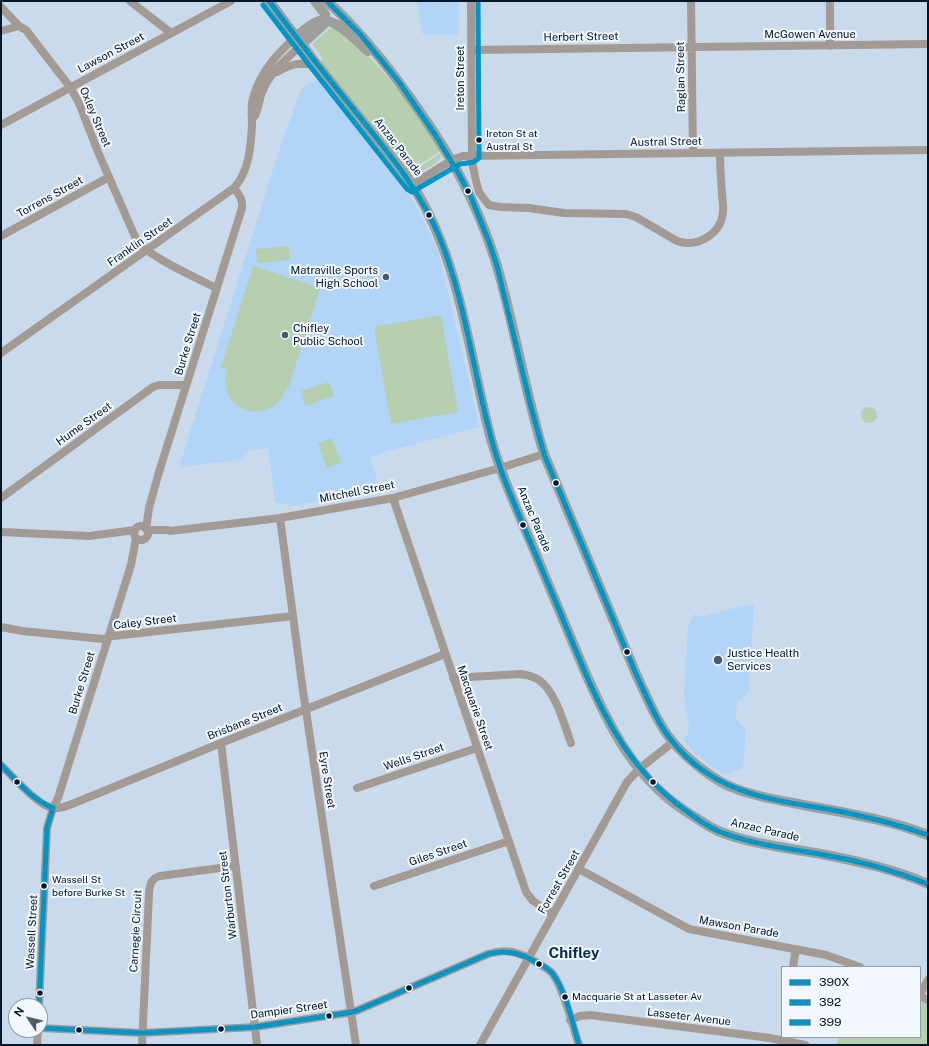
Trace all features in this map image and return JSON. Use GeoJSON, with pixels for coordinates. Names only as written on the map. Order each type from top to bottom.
{"type":"FeatureCollection","features":[{"type":"Feature","properties":{"kind":"main road","name":"Anzac Parade"},"geometry":{"type":"LineString","coordinates":[[269,1],[298,41],[412,184],[434,224],[450,264],[458,292],[483,406],[500,468],[598,700],[617,738],[639,769],[663,795],[691,815],[717,830],[744,839],[781,848],[823,855],[887,869],[928,884]]}},
{"type":"Feature","properties":{"kind":"main road"},"geometry":{"type":"LineString","coordinates":[[298,41],[322,26],[325,21],[323,11],[314,1]]}},
{"type":"Feature","properties":{"kind":"main road"},"geometry":{"type":"LineString","coordinates":[[327,1],[347,19],[384,62],[428,122],[452,160],[472,198],[496,264],[517,341],[534,421],[544,454],[651,707],[673,742],[689,759],[708,774],[733,788],[761,797],[863,817],[909,828],[928,835]]}},
{"type":"Feature","properties":{"kind":"main road"},"geometry":{"type":"LineString","coordinates":[[325,21],[339,27],[384,62]]}},
{"type":"Feature","properties":{"kind":"street"},"geometry":{"type":"LineString","coordinates":[[130,1],[171,33]]}},
{"type":"Feature","properties":{"kind":"street","name":"Lawson Street"},"geometry":{"type":"LineString","coordinates":[[1,125],[232,1]]}},
{"type":"Feature","properties":{"kind":"street","name":"Ireton Street"},"geometry":{"type":"LineString","coordinates":[[471,1],[472,155],[479,192],[484,200],[490,205],[500,208],[529,208],[564,213],[626,214],[636,217],[677,241],[682,243],[691,243],[708,237],[717,227],[722,217],[723,207],[720,153]]}},
{"type":"Feature","properties":{"kind":"street","name":"Raglan Street"},"geometry":{"type":"LineString","coordinates":[[691,1],[693,153]]}},
{"type":"Feature","properties":{"kind":"street"},"geometry":{"type":"LineString","coordinates":[[830,1],[830,46]]}},
{"type":"Feature","properties":{"kind":"street","name":"Oxley Street"},"geometry":{"type":"LineString","coordinates":[[1,7],[19,26],[26,30],[70,87],[79,104],[137,241],[141,246],[216,288]]}},
{"type":"Feature","properties":{"kind":"street"},"geometry":{"type":"LineString","coordinates":[[1,31],[19,26]]}},
{"type":"Feature","properties":{"kind":"street","name":"Franklin Street"},"geometry":{"type":"LineString","coordinates":[[252,122],[263,90],[271,76],[298,41]]}},
{"type":"Feature","properties":{"kind":"street","name":"Franklin Street"},"geometry":{"type":"LineString","coordinates":[[1,353],[234,188],[242,177],[248,161],[252,122],[252,104],[260,80],[275,57],[298,41]]}},
{"type":"Feature","properties":{"kind":"street","name":"McGowen Avenue"},"geometry":{"type":"LineString","coordinates":[[692,47],[928,44]]}},
{"type":"Feature","properties":{"kind":"street","name":"Herbert Street"},"geometry":{"type":"LineString","coordinates":[[472,50],[692,47]]}},
{"type":"Feature","properties":{"kind":"street"},"geometry":{"type":"LineString","coordinates":[[271,76],[287,66],[298,63],[318,66]]}},
{"type":"Feature","properties":{"kind":"street","name":"Austral Street"},"geometry":{"type":"LineString","coordinates":[[412,184],[452,160],[472,155],[928,150]]}},
{"type":"Feature","properties":{"kind":"street","name":"Torrens Street"},"geometry":{"type":"LineString","coordinates":[[1,236],[109,177]]}},
{"type":"Feature","properties":{"kind":"street","name":"Burke Street"},"geometry":{"type":"LineString","coordinates":[[53,808],[58,798],[242,208],[243,203],[234,188]]}},
{"type":"Feature","properties":{"kind":"street","name":"Hume Street"},"geometry":{"type":"LineString","coordinates":[[1,498],[153,387],[159,385],[186,385]]}},
{"type":"Feature","properties":{"kind":"street","name":"Mitchell Street"},"geometry":{"type":"LineString","coordinates":[[1,532],[108,537],[141,534],[166,534],[170,531],[280,518],[393,498],[544,454]]}},
{"type":"Feature","properties":{"kind":"street","name":"Macquarie Street"},"geometry":{"type":"LineString","coordinates":[[393,498],[526,892],[533,901],[553,914]]}},
{"type":"Feature","properties":{"kind":"street","name":"Eyre Street"},"geometry":{"type":"LineString","coordinates":[[280,518],[306,709],[356,1045]]}},
{"type":"Feature","properties":{"kind":"street","name":"Caley Street"},"geometry":{"type":"LineString","coordinates":[[1,627],[22,631],[103,639],[113,636],[293,616]]}},
{"type":"Feature","properties":{"kind":"street","name":"Brisbane Street"},"geometry":{"type":"LineString","coordinates":[[53,808],[63,807],[77,802],[445,654]]}},
{"type":"Feature","properties":{"kind":"street"},"geometry":{"type":"LineString","coordinates":[[453,678],[521,674],[529,675],[538,679],[553,697],[572,743]]}},
{"type":"Feature","properties":{"kind":"street","name":"Forrest Street"},"geometry":{"type":"LineString","coordinates":[[480,1045],[628,782],[639,769],[673,742]]}},
{"type":"Feature","properties":{"kind":"street","name":"Warburton Street"},"geometry":{"type":"LineString","coordinates":[[221,743],[257,1045]]}},
{"type":"Feature","properties":{"kind":"street","name":"Wells Street"},"geometry":{"type":"LineString","coordinates":[[357,788],[477,748]]}},
{"type":"Feature","properties":{"kind":"street"},"geometry":{"type":"LineString","coordinates":[[1,765],[35,798],[44,805],[53,808]]}},
{"type":"Feature","properties":{"kind":"street","name":"Wassell Street"},"geometry":{"type":"LineString","coordinates":[[39,998],[47,828],[53,808]]}},
{"type":"Feature","properties":{"kind":"street","name":"Giles Street"},"geometry":{"type":"LineString","coordinates":[[374,886],[509,841]]}},
{"type":"Feature","properties":{"kind":"street","name":"Carnegie Circuit"},"geometry":{"type":"LineString","coordinates":[[142,1045],[149,894],[152,880],[160,876],[235,866]]}},
{"type":"Feature","properties":{"kind":"street","name":"Mawson Parade"},"geometry":{"type":"LineString","coordinates":[[579,869],[689,929],[826,955],[857,966]]}},
{"type":"Feature","properties":{"kind":"street"},"geometry":{"type":"LineString","coordinates":[[793,966],[796,949]]}},
{"type":"Feature","properties":{"kind":"street","name":"Dampier Street"},"geometry":{"type":"LineString","coordinates":[[48,1028],[142,1033],[255,1027],[351,1012],[498,951],[512,951],[528,958]]}},
{"type":"Feature","properties":{"kind":"street"},"geometry":{"type":"LineString","coordinates":[[528,958],[544,967],[554,977],[559,986],[579,1045]]}},
{"type":"Feature","properties":{"kind":"street"},"geometry":{"type":"LineString","coordinates":[[921,993],[928,980]]}},
{"type":"Feature","properties":{"kind":"street","name":"Lasseter Avenue"},"geometry":{"type":"LineString","coordinates":[[570,1020],[580,1016],[590,1016],[781,1036]]}},
{"type":"Feature","properties":{"kind":"street","name":"Lasseter Avenue"},"geometry":{"type":"LineString","coordinates":[[786,1038],[805,1045]]}},
{"type":"Feature","properties":{"kind":"shaded area"},"geometry":{"type":"Polygon","coordinates":[[[417,1],[459,1],[458,35],[423,35],[417,1]]]}},
{"type":"Feature","properties":{"kind":"shaded area"},"geometry":{"type":"Polygon","coordinates":[[[319,80],[392,168],[412,199],[426,225],[438,251],[480,427],[388,451],[370,458],[380,489],[371,492],[290,506],[275,502],[268,448],[250,450],[241,460],[179,467],[279,151],[302,87],[319,80]]]}},
{"type":"Feature","properties":{"kind":"shaded area","name":"Justice Health Services"},"geometry":{"type":"Polygon","coordinates":[[[745,605],[754,605],[749,692],[740,700],[737,700],[736,719],[746,729],[743,768],[724,775],[693,752],[684,740],[688,733],[689,725],[684,697],[688,627],[694,614],[701,617],[745,605]]]}},
{"type":"Feature","properties":{"kind":"green space"},"geometry":{"type":"Polygon","coordinates":[[[333,26],[353,41],[381,69],[415,111],[441,151],[408,171],[321,65],[321,57],[312,44],[333,26]]]}},
{"type":"Feature","properties":{"kind":"green space"},"geometry":{"type":"Polygon","coordinates":[[[442,153],[439,160],[432,166],[416,174],[410,173],[442,153]]]}},
{"type":"Feature","properties":{"kind":"green space"},"geometry":{"type":"Polygon","coordinates":[[[289,246],[290,260],[257,263],[256,249],[289,246]]]}},
{"type":"Feature","properties":{"kind":"green space"},"geometry":{"type":"Polygon","coordinates":[[[253,266],[320,288],[288,389],[286,389],[279,401],[269,409],[258,412],[247,410],[237,405],[229,396],[226,385],[227,370],[221,368],[253,266]]]}},
{"type":"Feature","properties":{"kind":"green space"},"geometry":{"type":"Polygon","coordinates":[[[441,315],[458,412],[391,424],[374,327],[441,315]]]}},
{"type":"Feature","properties":{"kind":"green space"},"geometry":{"type":"Polygon","coordinates":[[[329,382],[334,396],[305,406],[301,391],[329,382]]]}},
{"type":"Feature","properties":{"kind":"green space"},"geometry":{"type":"Polygon","coordinates":[[[869,407],[875,409],[877,415],[875,421],[869,423],[863,421],[861,415],[863,409],[869,407]]]}},
{"type":"Feature","properties":{"kind":"green space"},"geometry":{"type":"Polygon","coordinates":[[[332,438],[341,463],[327,468],[318,443],[332,438]]]}},
{"type":"Feature","properties":{"kind":"green space"},"geometry":{"type":"Polygon","coordinates":[[[921,996],[928,1000],[928,1045],[836,1045],[838,1038],[921,1038],[921,996]]]}},
{"type":"Feature","properties":{"kind":"transit line","name":"390X"},"geometry":{"type":"LineString","coordinates":[[269,1],[400,168],[431,218],[450,265],[485,414],[502,473],[594,692],[623,745],[641,770],[663,792],[706,825],[718,831],[742,839],[781,848],[861,862],[928,884]]}},
{"type":"Feature","properties":{"kind":"transit line","name":"390X"},"geometry":{"type":"LineString","coordinates":[[327,1],[360,34],[399,82],[436,136],[471,197],[497,266],[531,407],[544,454],[636,674],[652,709],[666,733],[689,760],[708,774],[728,785],[772,799],[865,817],[928,835]]}},
{"type":"Feature","properties":{"kind":"transit line","name":"399"},"geometry":{"type":"LineString","coordinates":[[263,5],[407,189],[412,192],[460,164],[474,162],[479,158],[478,1]]}},
{"type":"Feature","properties":{"kind":"transit line","name":"392"},"geometry":{"type":"LineString","coordinates":[[1,765],[31,795],[53,808]]}},
{"type":"Feature","properties":{"kind":"transit line","name":"392"},"geometry":{"type":"LineString","coordinates":[[39,998],[47,828],[53,808]]}},
{"type":"Feature","properties":{"kind":"transit line","name":"392"},"geometry":{"type":"LineString","coordinates":[[48,1028],[142,1033],[255,1027],[347,1013],[356,1011],[488,954],[505,952],[527,957],[545,967],[552,973],[557,980],[565,998],[579,1045]]}},
{"type":"Feature","properties":{"kind":"place","name":"Ireton St at Austral St"},"geometry":{"type":"Point","coordinates":[479,140]}},
{"type":"Feature","properties":{"kind":"place","name":"Matraville Sports High School"},"geometry":{"type":"Point","coordinates":[386,277]}},
{"type":"Feature","properties":{"kind":"place","name":"Chifley Public School"},"geometry":{"type":"Point","coordinates":[285,335]}},
{"type":"Feature","properties":{"kind":"place","name":"Justice Health Services"},"geometry":{"type":"Point","coordinates":[718,660]}},
{"type":"Feature","properties":{"kind":"place","name":"Wassell St before Burke St"},"geometry":{"type":"Point","coordinates":[44,886]}},
{"type":"Feature","properties":{"kind":"place","name":"Macquarie St at Lasseter Av"},"geometry":{"type":"Point","coordinates":[565,997]}},
{"type":"Feature","properties":{"kind":"district","name":"Chifley"},"geometry":{"type":"Point","coordinates":[574,953]}}]}
